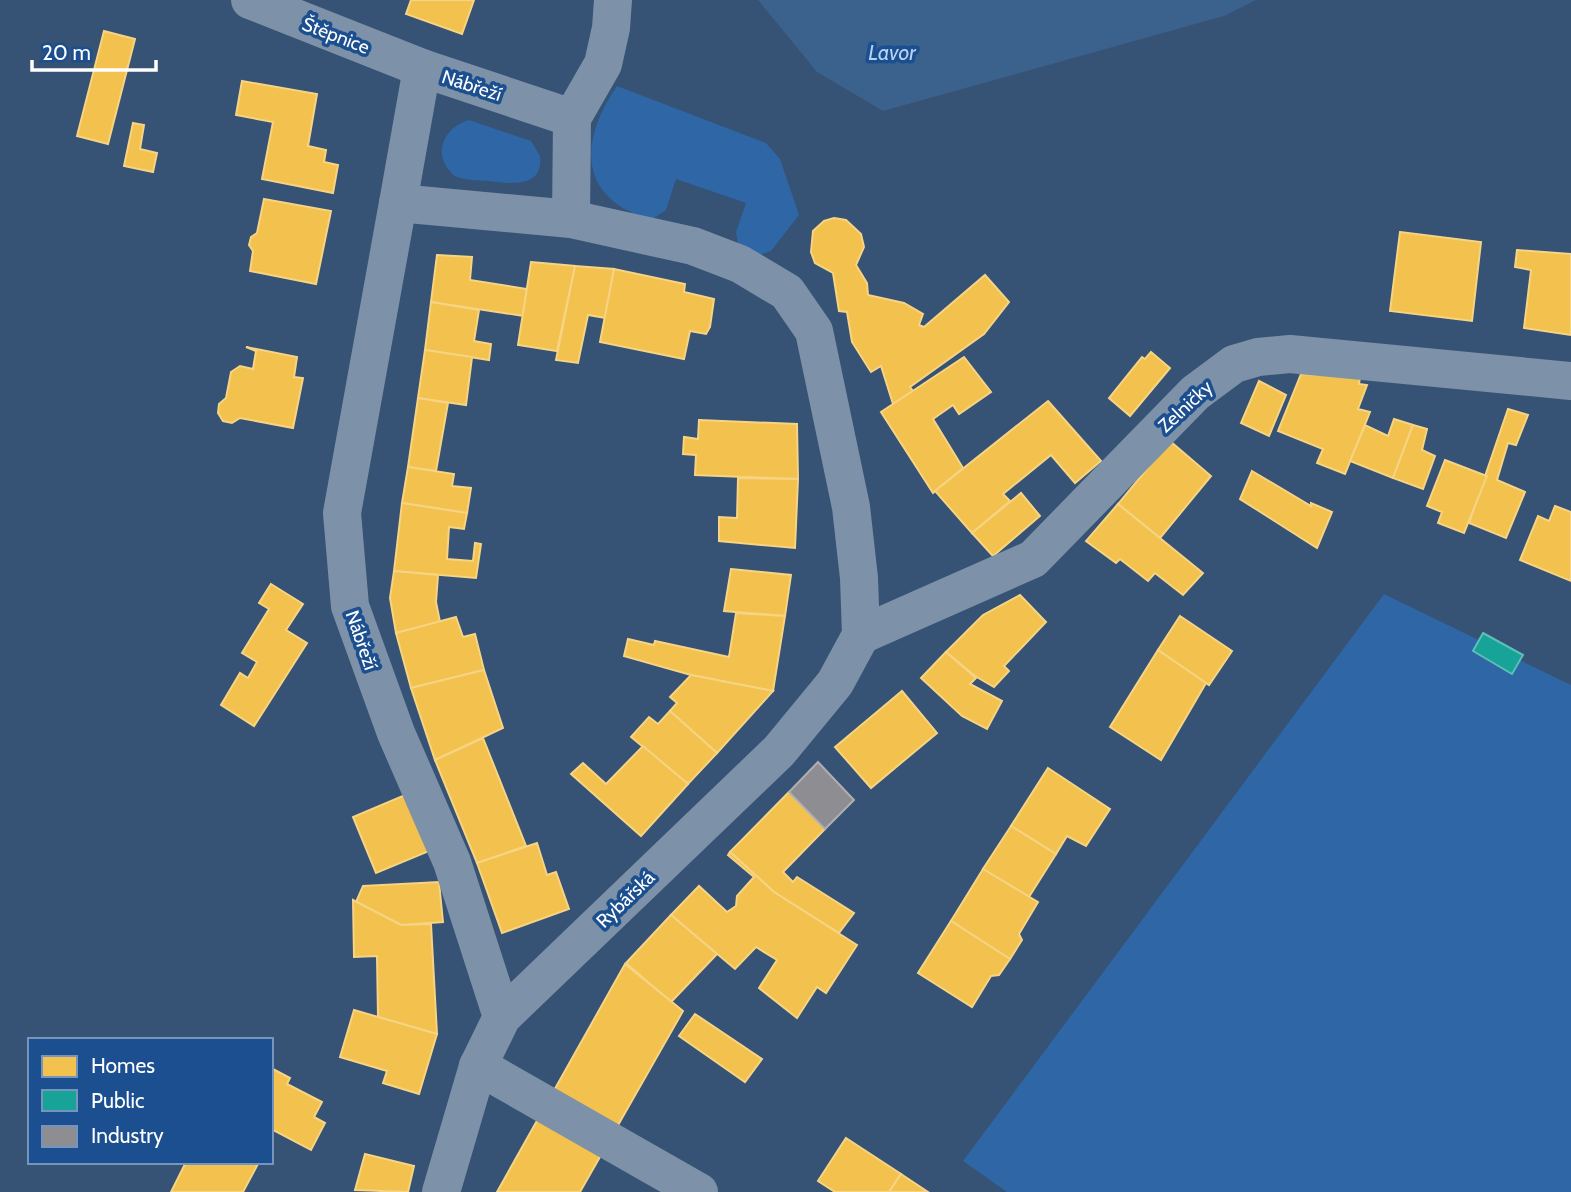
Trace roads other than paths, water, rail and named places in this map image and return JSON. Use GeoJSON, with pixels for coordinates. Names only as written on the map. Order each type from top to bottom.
{"type":"FeatureCollection","features":[{"type":"Feature","properties":{"kind":"street","name":"Štěpnice"},"geometry":{"type":"LineString","coordinates":[[250,0],[422,68]]}},
{"type":"Feature","properties":{"kind":"street"},"geometry":{"type":"LineString","coordinates":[[572,219],[572,117],[603,64],[611,28],[613,0]]}},
{"type":"Feature","properties":{"kind":"street","name":"Nábřeží"},"geometry":{"type":"LineString","coordinates":[[502,1017],[452,862],[396,733],[350,606],[342,513],[422,68],[572,117]]}},
{"type":"Feature","properties":{"kind":"street"},"geometry":{"type":"LineString","coordinates":[[398,203],[572,219],[693,246],[740,264],[787,292],[814,331],[851,507],[859,578],[861,635]]}},
{"type":"Feature","properties":{"kind":"street","name":"Zelničky"},"geometry":{"type":"LineString","coordinates":[[861,635],[1032,559],[1195,393],[1234,364],[1258,357],[1290,354],[1571,381]]}},
{"type":"Feature","properties":{"kind":"street","name":"Rybářská"},"geometry":{"type":"LineString","coordinates":[[440,1192],[478,1066],[502,1017],[779,751],[835,683],[861,635]]}},
{"type":"Feature","properties":{"kind":"street"},"geometry":{"type":"LineString","coordinates":[[478,1066],[699,1192]]}},
{"type":"Feature","properties":{"kind":"water","name":"Lavor"},"geometry":{"type":"Polygon","coordinates":[[[758,0],[1256,0],[1224,16],[883,111],[817,72],[758,0]]]}}]}
